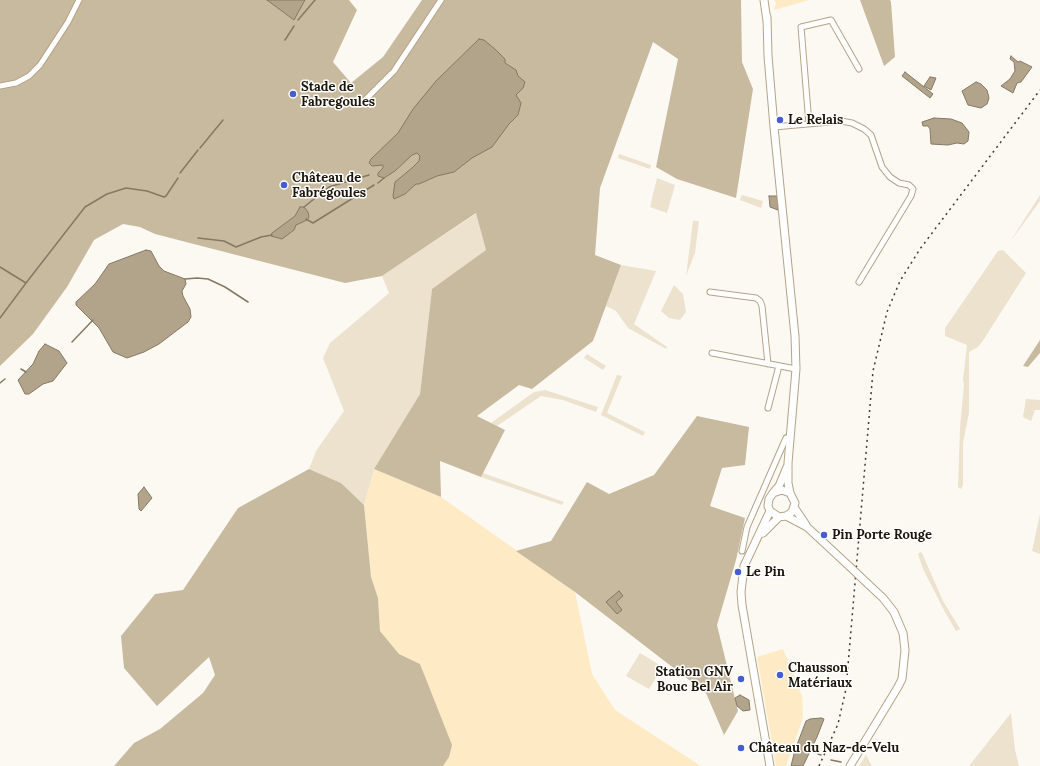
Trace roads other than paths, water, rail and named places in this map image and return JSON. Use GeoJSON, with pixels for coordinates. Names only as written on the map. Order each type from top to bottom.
{"type":"FeatureCollection","features":[{"type":"Feature","properties":{"kind":"main road"},"geometry":{"type":"LineString","coordinates":[[764,0],[767,17],[768,56],[790,279],[796,369],[788,463],[788,484],[790,494]]}},
{"type":"Feature","properties":{"kind":"main road"},"geometry":{"type":"LineString","coordinates":[[770,766],[742,606],[742,573],[770,511],[768,506],[771,496],[779,486],[788,463]]}},
{"type":"Feature","properties":{"kind":"main road"},"geometry":{"type":"LineString","coordinates":[[753,546],[769,526],[792,512],[794,507],[794,499],[790,494],[782,490],[771,496]]}},
{"type":"Feature","properties":{"kind":"main road"},"geometry":{"type":"LineString","coordinates":[[794,507],[807,527],[883,598],[894,612],[903,633],[905,650],[902,679],[850,766]]}},
{"type":"Feature","properties":{"kind":"main road"},"geometry":{"type":"LineString","coordinates":[[770,511],[807,527]]}},
{"type":"Feature","properties":{"kind":"street"},"geometry":{"type":"LineString","coordinates":[[0,86],[16,83],[29,76],[40,65],[68,22],[79,0]]}},
{"type":"Feature","properties":{"kind":"street"},"geometry":{"type":"LineString","coordinates":[[360,105],[394,71],[441,0]]}},
{"type":"Feature","properties":{"kind":"street"},"geometry":{"type":"LineString","coordinates":[[809,124],[801,27],[831,20],[859,69]]}},
{"type":"Feature","properties":{"kind":"street"},"geometry":{"type":"LineString","coordinates":[[776,127],[841,121],[852,123],[864,129],[871,135],[882,167],[890,177],[899,183],[909,185],[913,189],[912,196],[859,282]]}},
{"type":"Feature","properties":{"kind":"street"},"geometry":{"type":"LineString","coordinates":[[710,292],[756,298],[760,301],[762,306],[768,364]]}},
{"type":"Feature","properties":{"kind":"street"},"geometry":{"type":"LineString","coordinates":[[712,353],[796,369]]}},
{"type":"Feature","properties":{"kind":"street"},"geometry":{"type":"LineString","coordinates":[[768,408],[779,366]]}},
{"type":"Feature","properties":{"kind":"street"},"geometry":{"type":"LineString","coordinates":[[742,551],[746,527],[786,438]]}},
{"type":"Feature","properties":{"kind":"street"},"geometry":{"type":"LineString","coordinates":[[760,495],[771,496]]}},
{"type":"Feature","properties":{"kind":"waterway"},"geometry":{"type":"LineString","coordinates":[[298,20],[315,0]]}},
{"type":"Feature","properties":{"kind":"waterway"},"geometry":{"type":"LineString","coordinates":[[285,40],[294,26]]}},
{"type":"Feature","properties":{"kind":"waterway"},"geometry":{"type":"LineString","coordinates":[[200,148],[223,120]]}},
{"type":"Feature","properties":{"kind":"waterway"},"geometry":{"type":"LineString","coordinates":[[180,173],[198,150]]}},
{"type":"Feature","properties":{"kind":"waterway"},"geometry":{"type":"LineString","coordinates":[[304,207],[329,187],[369,175]]}},
{"type":"Feature","properties":{"kind":"waterway"},"geometry":{"type":"LineString","coordinates":[[0,267],[26,283],[85,207],[107,194],[126,188],[147,191],[164,197],[178,178]]}},
{"type":"Feature","properties":{"kind":"waterway"},"geometry":{"type":"LineString","coordinates":[[378,183],[384,178]]}},
{"type":"Feature","properties":{"kind":"waterway"},"geometry":{"type":"LineString","coordinates":[[306,219],[313,223],[374,185]]}},
{"type":"Feature","properties":{"kind":"waterway"},"geometry":{"type":"LineString","coordinates":[[198,238],[224,241],[236,247],[261,237],[272,235]]}},
{"type":"Feature","properties":{"kind":"waterway"},"geometry":{"type":"LineString","coordinates":[[185,279],[208,279],[225,287],[248,302]]}},
{"type":"Feature","properties":{"kind":"waterway"},"geometry":{"type":"LineString","coordinates":[[0,318],[26,283]]}},
{"type":"Feature","properties":{"kind":"waterway"},"geometry":{"type":"LineString","coordinates":[[72,342],[93,320]]}},
{"type":"Feature","properties":{"kind":"waterway"},"geometry":{"type":"LineString","coordinates":[[21,369],[26,372]]}},
{"type":"Feature","properties":{"kind":"waterway"},"geometry":{"type":"LineString","coordinates":[[0,383],[5,379]]}},
{"type":"Feature","properties":{"kind":"waterway"},"geometry":{"type":"LineString","coordinates":[[831,760],[841,762]]}},
{"type":"Feature","properties":{"kind":"railway"},"geometry":{"type":"LineString","coordinates":[[819,766],[838,724],[846,689],[873,371],[887,312],[900,281],[920,249],[1040,90]]}},
{"type":"Feature","properties":{"kind":"place","name":"Stade de Fabregoules"},"geometry":{"type":"Point","coordinates":[293,94]}},
{"type":"Feature","properties":{"kind":"place","name":"Le Relais"},"geometry":{"type":"Point","coordinates":[780,120]}},
{"type":"Feature","properties":{"kind":"place","name":"Château de Fabrégoules"},"geometry":{"type":"Point","coordinates":[284,185]}},
{"type":"Feature","properties":{"kind":"place","name":"Pin Porte Rouge"},"geometry":{"type":"Point","coordinates":[824,535]}},
{"type":"Feature","properties":{"kind":"place","name":"Le Pin"},"geometry":{"type":"Point","coordinates":[738,572]}},
{"type":"Feature","properties":{"kind":"place","name":"Chausson Matériaux"},"geometry":{"type":"Point","coordinates":[780,675]}},
{"type":"Feature","properties":{"kind":"place","name":"Station GNV Bouc Bel Air"},"geometry":{"type":"Point","coordinates":[741,679]}},
{"type":"Feature","properties":{"kind":"place","name":"Château du Naz-de-Velu"},"geometry":{"type":"Point","coordinates":[741,748]}}]}
